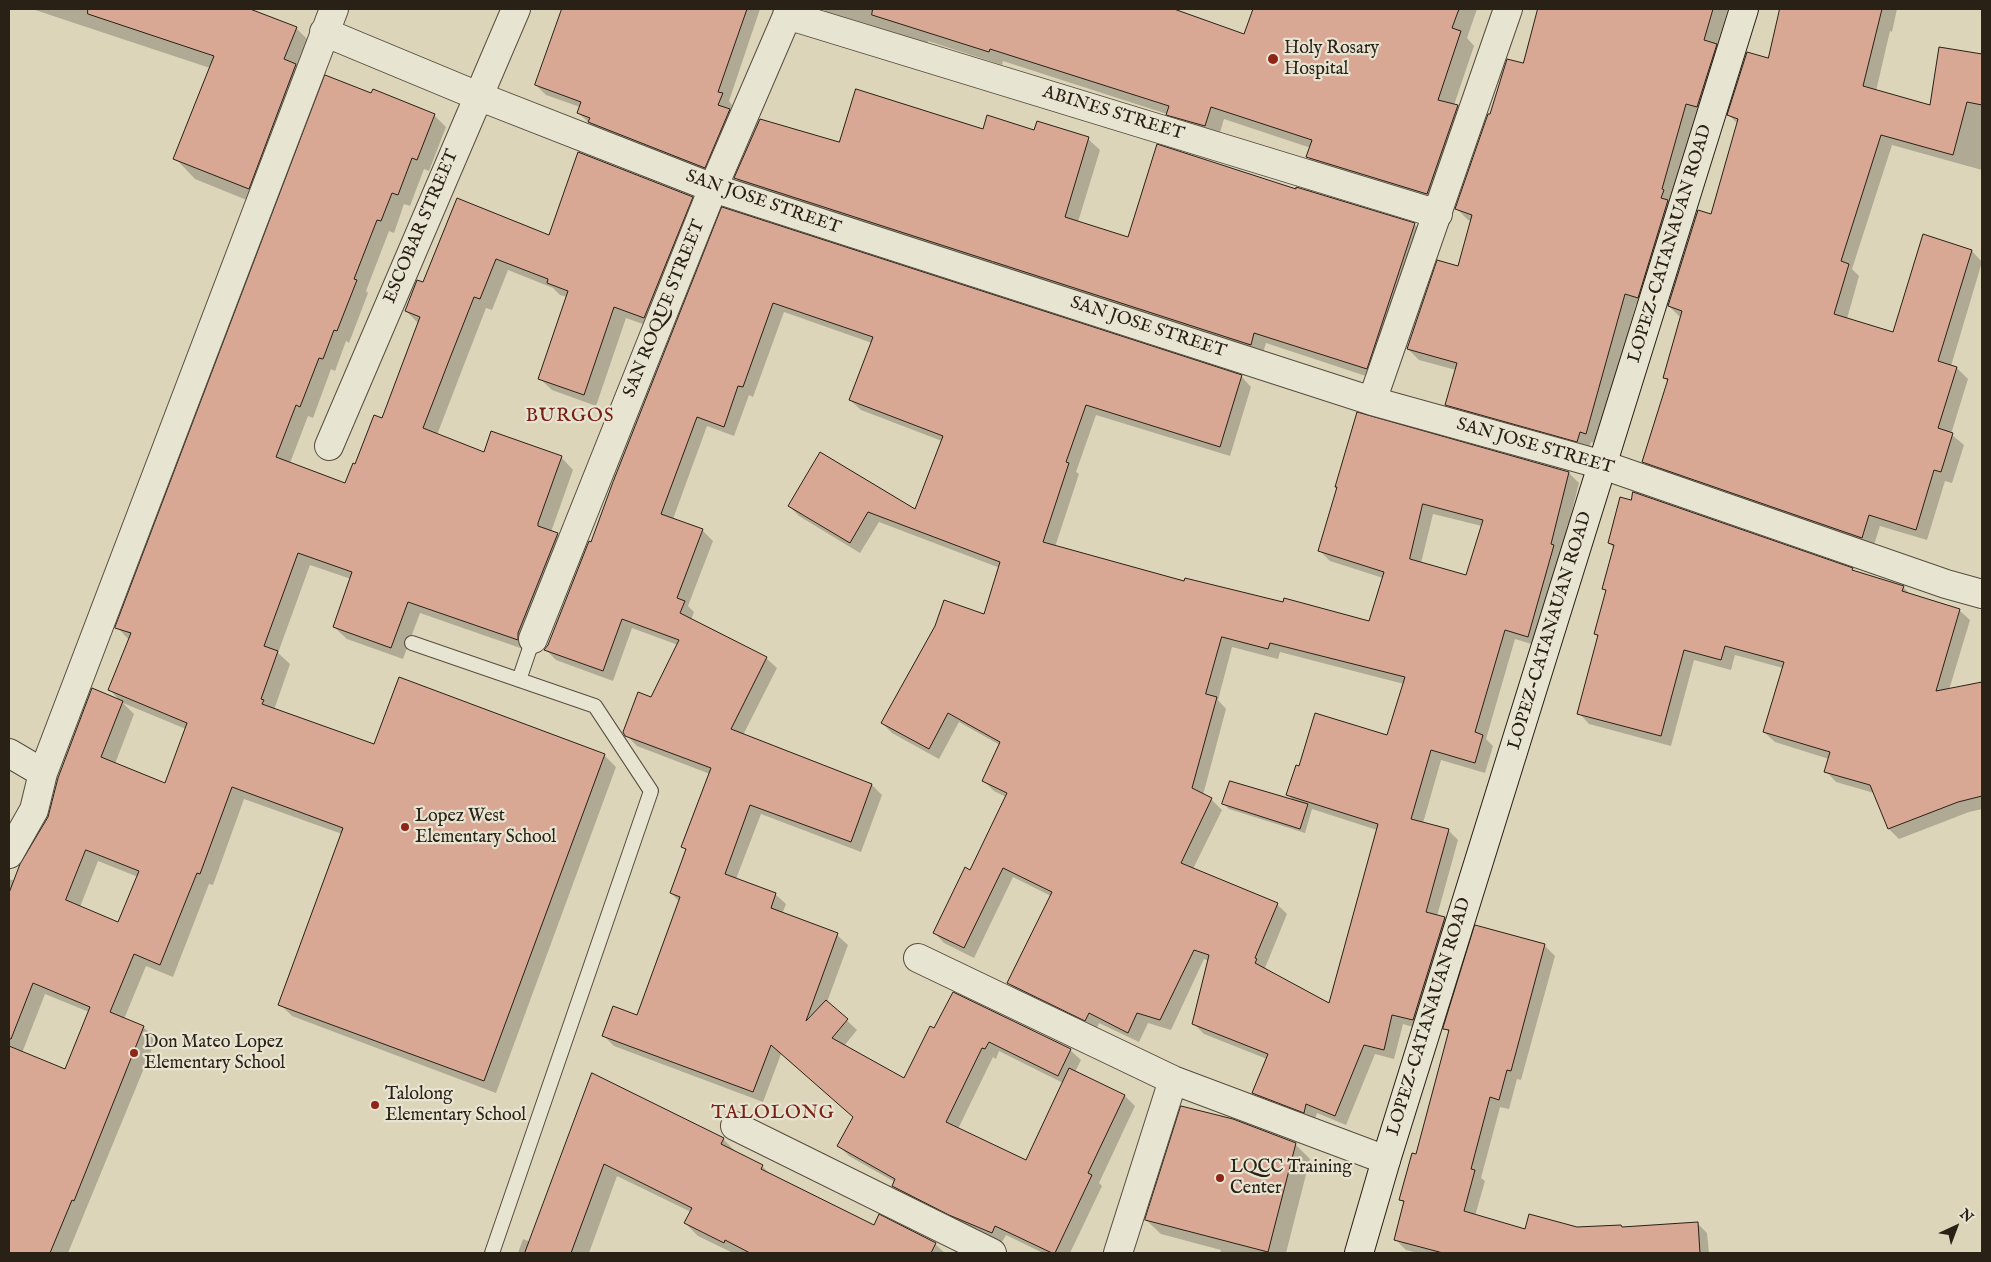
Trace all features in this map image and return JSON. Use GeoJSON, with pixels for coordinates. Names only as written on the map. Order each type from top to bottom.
{"type":"FeatureCollection","features":[{"type":"Feature","properties":{"kind":"street","name":"ESCOBAR STREET"},"geometry":{"type":"LineString","coordinates":[[329,446],[516,9]]}},
{"type":"Feature","properties":{"kind":"street"},"geometry":{"type":"LineString","coordinates":[[1372,401],[1508,9]]}},
{"type":"Feature","properties":{"kind":"street","name":"LOPEZ-CATANAUAN ROAD"},"geometry":{"type":"LineString","coordinates":[[1359,1253],[1386,1160],[1744,9]]}},
{"type":"Feature","properties":{"kind":"street","name":"ABINES STREET"},"geometry":{"type":"LineString","coordinates":[[789,12],[1438,214]]}},
{"type":"Feature","properties":{"kind":"street","name":"SAN ROQUE STREET"},"geometry":{"type":"LineString","coordinates":[[533,638],[713,188],[789,12]]}},
{"type":"Feature","properties":{"kind":"street","name":"SAN JOSE STREET"},"geometry":{"type":"LineString","coordinates":[[329,20],[478,96],[713,188],[1372,401],[1602,465],[1946,584],[1982,594]]}},
{"type":"Feature","properties":{"kind":"street"},"geometry":{"type":"LineString","coordinates":[[9,854],[34,810],[43,773],[329,20]]}},
{"type":"Feature","properties":{"kind":"street"},"geometry":{"type":"LineString","coordinates":[[9,753],[43,773]]}},
{"type":"Feature","properties":{"kind":"street"},"geometry":{"type":"LineString","coordinates":[[918,958],[1173,1080],[1386,1160]]}},
{"type":"Feature","properties":{"kind":"street"},"geometry":{"type":"LineString","coordinates":[[1118,1253],[1173,1080]]}},
{"type":"Feature","properties":{"kind":"street"},"geometry":{"type":"LineString","coordinates":[[735,1126],[992,1253]]}},
{"type":"Feature","properties":{"kind":"lane"},"geometry":{"type":"LineString","coordinates":[[518,680],[533,638]]}},
{"type":"Feature","properties":{"kind":"lane"},"geometry":{"type":"LineString","coordinates":[[412,643],[595,706],[651,791],[492,1253]]}},
{"type":"Feature","properties":{"kind":"building"},"geometry":{"type":"Polygon","coordinates":[[[88,9],[250,9],[297,27],[284,59],[296,64],[249,189],[173,159],[214,56],[88,14],[88,9]]]}},
{"type":"Feature","properties":{"kind":"building"},"geometry":{"type":"Polygon","coordinates":[[[562,9],[747,9],[718,92],[723,93],[718,105],[730,109],[705,168],[588,122],[590,118],[577,113],[581,102],[535,85],[562,9]]]}},
{"type":"Feature","properties":{"kind":"building"},"geometry":{"type":"Polygon","coordinates":[[[873,9],[1174,9],[1244,34],[1253,9],[1459,9],[1452,28],[1461,31],[1438,100],[1458,105],[1427,194],[1306,157],[1312,140],[1211,107],[1205,126],[1166,115],[1169,106],[990,49],[989,52],[872,15],[873,9]]]}},
{"type":"Feature","properties":{"kind":"building"},"geometry":{"type":"Polygon","coordinates":[[[1538,9],[1713,9],[1704,40],[1717,44],[1697,107],[1686,104],[1662,189],[1664,190],[1661,198],[1668,200],[1638,298],[1625,294],[1586,434],[1580,432],[1577,442],[1445,405],[1457,363],[1407,349],[1437,260],[1458,266],[1472,215],[1455,209],[1488,114],[1490,114],[1507,59],[1523,63],[1538,9]]]}},
{"type":"Feature","properties":{"kind":"building"},"geometry":{"type":"Polygon","coordinates":[[[1780,9],[1882,9],[1863,86],[1930,105],[1939,47],[1982,54],[1982,105],[1967,102],[1953,155],[1881,135],[1841,261],[1849,264],[1834,314],[1893,332],[1923,234],[1972,250],[1938,361],[1957,367],[1938,428],[1953,433],[1941,472],[1934,470],[1916,530],[1869,515],[1862,538],[1642,462],[1668,379],[1663,378],[1682,311],[1668,306],[1698,210],[1711,214],[1738,119],[1727,115],[1747,52],[1768,58],[1780,9]]]}},
{"type":"Feature","properties":{"kind":"building"},"geometry":{"type":"Polygon","coordinates":[[[325,75],[371,93],[373,89],[435,114],[417,160],[412,158],[398,195],[392,193],[381,221],[377,220],[354,279],[357,280],[337,331],[334,330],[323,359],[319,358],[300,407],[296,405],[276,457],[345,483],[353,463],[355,464],[374,415],[382,418],[420,317],[405,311],[417,280],[423,282],[457,198],[549,235],[578,152],[693,197],[644,318],[614,307],[584,395],[538,379],[568,291],[547,283],[548,279],[496,259],[480,299],[474,297],[423,428],[484,452],[491,431],[562,456],[538,523],[538,526],[558,533],[518,633],[518,640],[408,602],[391,648],[333,627],[352,572],[298,553],[264,646],[278,651],[261,699],[264,700],[262,704],[374,744],[399,677],[605,754],[484,1081],[278,1005],[343,828],[232,787],[200,874],[197,873],[160,965],[134,954],[110,1012],[144,1026],[74,1201],[72,1200],[50,1253],[9,1253],[9,1046],[65,1069],[90,1007],[33,983],[11,1039],[9,1039],[9,893],[20,864],[48,817],[58,778],[92,688],[123,701],[101,757],[165,783],[187,723],[108,690],[131,633],[115,628],[325,75]],[[86,850],[66,900],[118,922],[139,871],[86,850]]]}},
{"type":"Feature","properties":{"kind":"building"},"geometry":{"type":"Polygon","coordinates":[[[856,89],[983,129],[987,115],[1034,130],[1037,121],[1089,137],[1065,217],[1128,237],[1157,144],[1296,189],[1296,187],[1415,223],[1367,369],[1254,333],[1251,345],[734,178],[760,119],[839,142],[856,89]]]}},
{"type":"Feature","properties":{"kind":"building"},"geometry":{"type":"Polygon","coordinates":[[[722,207],[1242,375],[1220,447],[1086,405],[1066,462],[1069,463],[1043,542],[1184,581],[1185,578],[1283,602],[1284,598],[1369,621],[1384,572],[1318,551],[1357,412],[1569,472],[1551,544],[1554,545],[1528,637],[1505,630],[1475,732],[1483,735],[1475,763],[1431,750],[1411,819],[1449,829],[1426,912],[1445,917],[1413,1020],[1392,1015],[1384,1050],[1364,1045],[1335,1116],[1306,1104],[1304,1113],[1252,1093],[1268,1054],[1192,1024],[1209,955],[1194,950],[1160,1020],[1137,1013],[1128,1033],[1089,1013],[1085,1021],[1007,983],[1052,892],[1003,868],[964,948],[933,933],[965,867],[970,870],[1007,793],[982,781],[1000,742],[948,713],[929,749],[881,723],[935,626],[944,600],[984,614],[1000,562],[868,512],[850,543],[788,506],[820,452],[915,509],[943,436],[849,400],[873,337],[773,303],[743,387],[738,386],[724,427],[697,417],[661,514],[703,529],[677,598],[685,601],[680,613],[767,657],[731,729],[872,784],[851,842],[750,805],[725,874],[776,893],[771,908],[838,933],[806,1021],[826,1000],[848,1019],[832,1038],[904,1078],[930,1026],[934,1028],[953,992],[1071,1049],[1058,1076],[989,1042],[985,1049],[982,1048],[946,1122],[1026,1160],[1069,1068],[1125,1095],[1088,1173],[1092,1175],[1055,1253],[1052,1253],[995,1226],[992,1233],[949,1215],[892,1186],[895,1179],[837,1146],[853,1117],[771,1045],[753,1092],[602,1036],[613,1006],[637,1015],[680,897],[670,893],[686,849],[681,847],[711,768],[625,736],[623,732],[638,692],[651,697],[679,640],[622,619],[603,671],[544,650],[548,645],[589,541],[591,542],[722,207]],[[1423,504],[1410,559],[1466,575],[1483,520],[1423,504]],[[1222,637],[1206,694],[1217,697],[1192,788],[1212,798],[1181,863],[1278,903],[1255,958],[1257,959],[1255,963],[1329,1003],[1378,824],[1286,795],[1296,765],[1299,766],[1315,713],[1387,735],[1405,677],[1270,643],[1268,649],[1222,637]]]}},
{"type":"Feature","properties":{"kind":"building"},"geometry":{"type":"Polygon","coordinates":[[[1633,492],[1853,568],[1852,570],[1904,586],[1902,591],[1960,609],[1936,691],[1982,682],[1982,796],[1958,802],[1888,829],[1870,785],[1824,772],[1830,752],[1763,732],[1784,662],[1725,646],[1721,660],[1684,650],[1661,736],[1577,714],[1598,635],[1594,634],[1606,590],[1602,589],[1614,545],[1608,543],[1620,497],[1631,500],[1633,492]]]}},
{"type":"Feature","properties":{"kind":"building"},"geometry":{"type":"Polygon","coordinates":[[[1230,781],[1308,804],[1300,829],[1222,804],[1230,781]]]}},
{"type":"Feature","properties":{"kind":"building"},"geometry":{"type":"Polygon","coordinates":[[[1475,925],[1545,944],[1511,1071],[1507,1070],[1499,1100],[1490,1097],[1471,1169],[1475,1170],[1464,1211],[1525,1229],[1529,1214],[1577,1227],[1621,1225],[1622,1227],[1698,1222],[1700,1253],[1443,1253],[1394,1240],[1404,1201],[1399,1200],[1412,1153],[1416,1154],[1449,1030],[1443,1029],[1475,925]]]}},
{"type":"Feature","properties":{"kind":"building"},"geometry":{"type":"Polygon","coordinates":[[[592,1073],[724,1138],[721,1144],[763,1165],[761,1169],[874,1225],[879,1214],[936,1243],[931,1253],[750,1253],[725,1240],[724,1243],[684,1223],[692,1208],[604,1164],[571,1253],[525,1253],[592,1073]]]}},
{"type":"Feature","properties":{"kind":"building","name":"LQCC Training Center"},"geometry":{"type":"Polygon","coordinates":[[[1181,1106],[1233,1119],[1296,1143],[1268,1252],[1145,1220],[1181,1106]]]}},
{"type":"Feature","properties":{"kind":"place","name":"Holy Rosary Hospital"},"geometry":{"type":"Point","coordinates":[1273,59]}},
{"type":"Feature","properties":{"kind":"place","name":"Lopez West Elementary School"},"geometry":{"type":"Point","coordinates":[405,827]}},
{"type":"Feature","properties":{"kind":"place","name":"Don Mateo Lopez Elementary School"},"geometry":{"type":"Point","coordinates":[134,1053]}},
{"type":"Feature","properties":{"kind":"place","name":"Talolong Elementary School"},"geometry":{"type":"Point","coordinates":[375,1105]}},
{"type":"Feature","properties":{"kind":"place","name":"LQCC Training Center"},"geometry":{"type":"Point","coordinates":[1220,1178]}},
{"type":"Feature","properties":{"kind":"district","name":"BURGOS"},"geometry":{"type":"Point","coordinates":[570,417]}},
{"type":"Feature","properties":{"kind":"district","name":"TALOLONG"},"geometry":{"type":"Point","coordinates":[773,1114]}}]}
